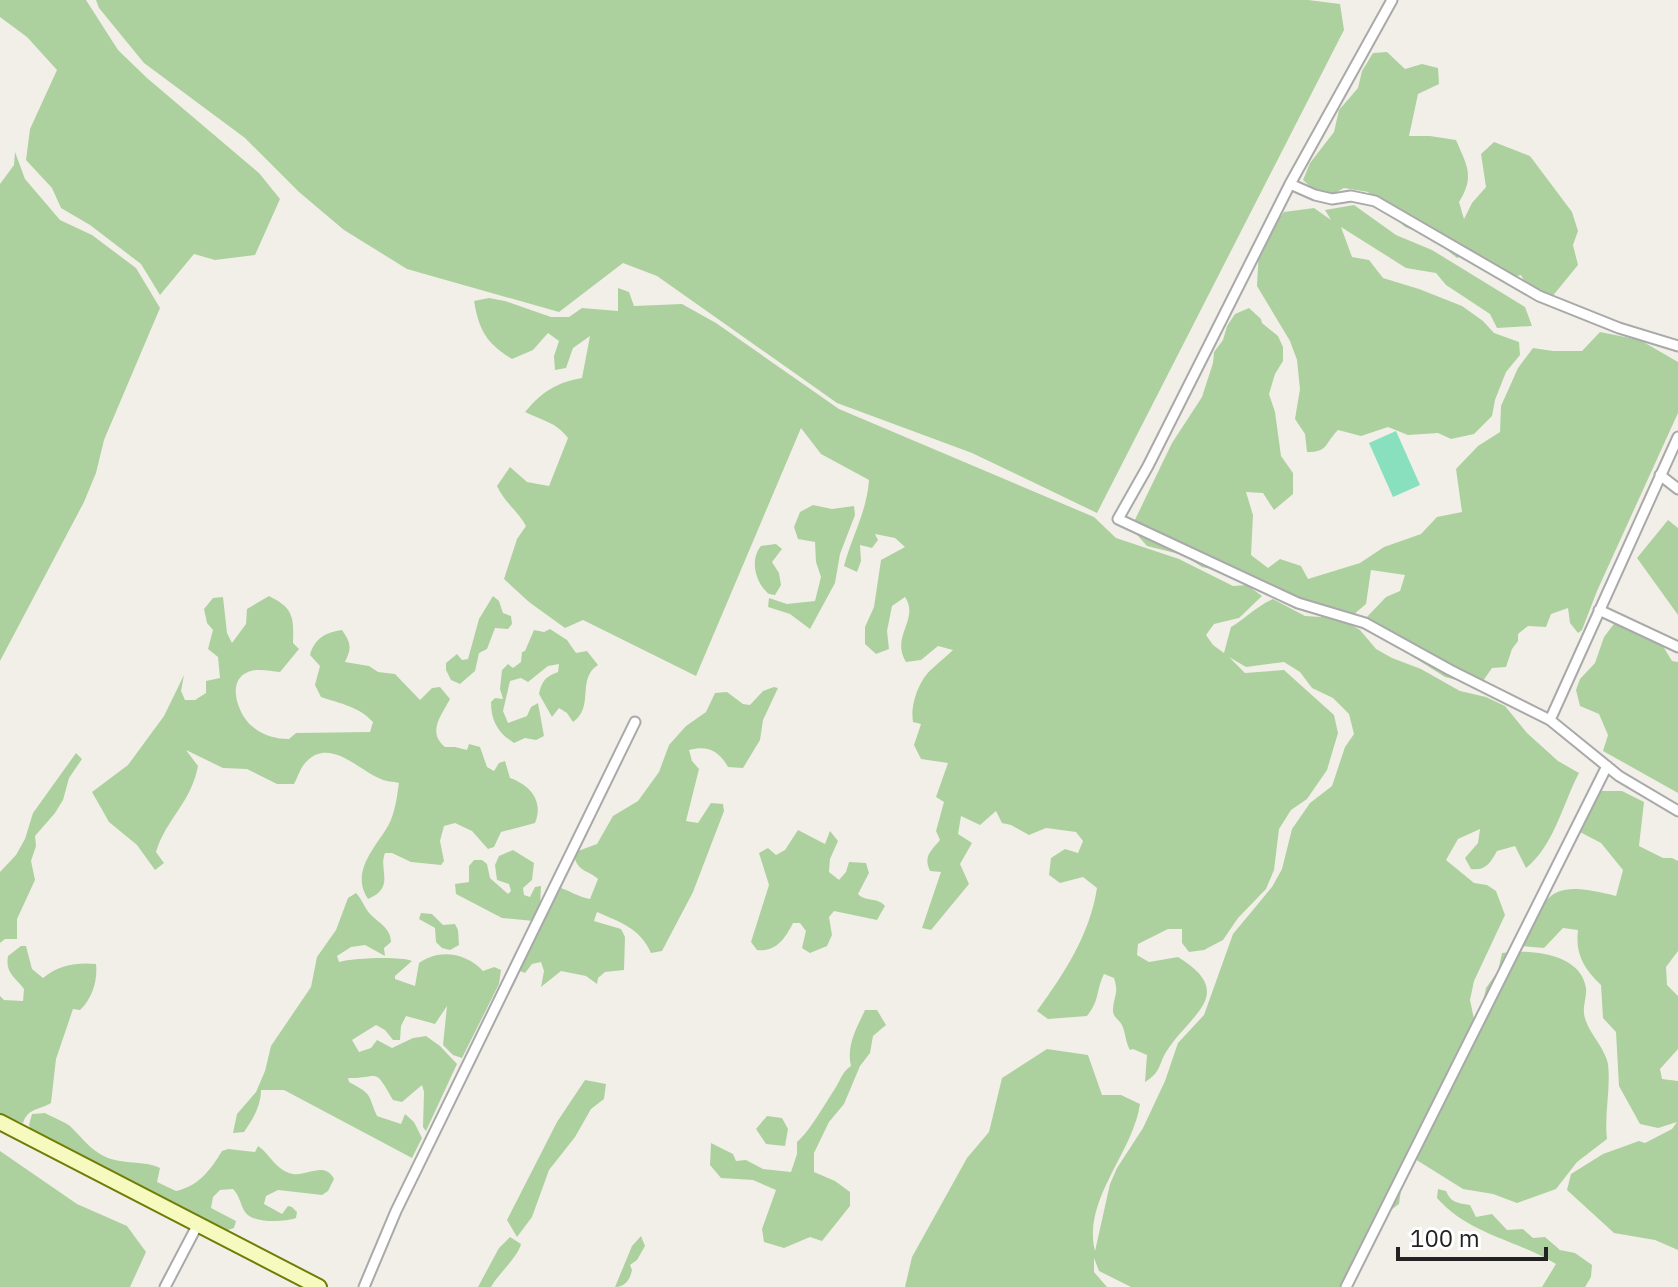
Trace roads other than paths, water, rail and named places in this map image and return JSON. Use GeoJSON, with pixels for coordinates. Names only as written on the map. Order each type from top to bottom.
{"type":"FeatureCollection","features":[{"type":"Feature","properties":{"kind":"street"},"geometry":{"type":"LineString","coordinates":[[1392,0],[1290,184],[1148,466],[1118,519],[1298,603],[1365,623],[1550,720],[1607,766],[1678,811]]}},
{"type":"Feature","properties":{"kind":"street"},"geometry":{"type":"LineString","coordinates":[[1290,184],[1332,199],[1351,196],[1375,201],[1539,296],[1619,328],[1678,346]]}},
{"type":"Feature","properties":{"kind":"street"},"geometry":{"type":"LineString","coordinates":[[1550,720],[1678,437]]}},
{"type":"Feature","properties":{"kind":"street"},"geometry":{"type":"LineString","coordinates":[[1660,475],[1678,489]]}},
{"type":"Feature","properties":{"kind":"street"},"geometry":{"type":"LineString","coordinates":[[1599,610],[1678,647]]}},
{"type":"Feature","properties":{"kind":"street"},"geometry":{"type":"LineString","coordinates":[[364,1287],[396,1211],[635,722]]}},
{"type":"Feature","properties":{"kind":"street"},"geometry":{"type":"LineString","coordinates":[[1346,1287],[1607,766]]}},
{"type":"Feature","properties":{"kind":"street"},"geometry":{"type":"LineString","coordinates":[[0,1122],[319,1287]]}},
{"type":"Feature","properties":{"kind":"street"},"geometry":{"type":"LineString","coordinates":[[165,1287],[198,1224]]}}]}
